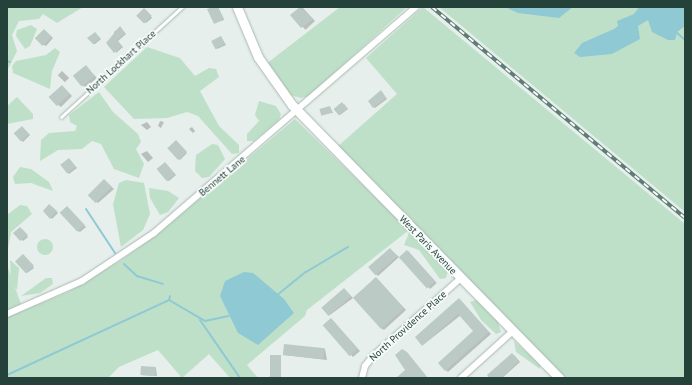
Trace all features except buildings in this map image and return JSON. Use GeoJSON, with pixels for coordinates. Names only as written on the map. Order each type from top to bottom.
{"type":"FeatureCollection","features":[{"type":"Feature","properties":{"kind":"main road","name":"West Paris Avenue"},"geometry":{"type":"LineString","coordinates":[[237,7],[264,68],[297,111],[559,378]]}},
{"type":"Feature","properties":{"kind":"street","name":"Bennett Lane"},"geometry":{"type":"LineString","coordinates":[[7,314],[66,289],[118,258],[168,222],[416,7]]}},
{"type":"Feature","properties":{"kind":"street","name":"North Providence Place"},"geometry":{"type":"LineString","coordinates":[[362,377],[373,356],[460,278]]}},
{"type":"Feature","properties":{"kind":"street"},"geometry":{"type":"LineString","coordinates":[[460,378],[513,331]]}},
{"type":"Feature","properties":{"kind":"lane","name":"North Lockhart Place"},"geometry":{"type":"LineString","coordinates":[[61,116],[182,7]]}},
{"type":"Feature","properties":{"kind":"green space"},"geometry":{"type":"Polygon","coordinates":[[[7,7],[83,7],[57,23],[43,14],[39,19],[19,21],[12,35],[17,51],[7,71],[7,7]]]}},
{"type":"Feature","properties":{"kind":"green space"},"geometry":{"type":"Polygon","coordinates":[[[340,7],[407,7],[309,96],[301,98],[290,95],[266,64],[340,7]]]}},
{"type":"Feature","properties":{"kind":"green space"},"geometry":{"type":"Polygon","coordinates":[[[423,7],[685,224],[685,378],[564,378],[337,147],[397,94],[366,58],[423,7]]]}},
{"type":"Feature","properties":{"kind":"green space"},"geometry":{"type":"Polygon","coordinates":[[[439,7],[685,7],[685,212],[530,83],[439,7]]]}},
{"type":"Feature","properties":{"kind":"green space"},"geometry":{"type":"Polygon","coordinates":[[[31,25],[37,29],[30,46],[25,49],[16,36],[17,30],[31,25]]]}},
{"type":"Feature","properties":{"kind":"green space"},"geometry":{"type":"Polygon","coordinates":[[[147,47],[180,58],[195,76],[209,68],[216,69],[219,77],[200,91],[219,126],[239,145],[239,153],[232,154],[198,116],[187,112],[167,118],[134,119],[104,87],[147,47]]]}},
{"type":"Feature","properties":{"kind":"green space"},"geometry":{"type":"Polygon","coordinates":[[[55,48],[60,52],[52,71],[50,89],[13,73],[12,66],[16,61],[46,55],[55,48]]]}},
{"type":"Feature","properties":{"kind":"green space"},"geometry":{"type":"Polygon","coordinates":[[[99,92],[113,112],[138,134],[141,142],[136,149],[144,164],[139,178],[114,169],[101,144],[92,141],[82,149],[58,150],[40,161],[41,140],[49,133],[75,131],[77,126],[70,122],[69,115],[99,92]]]}},
{"type":"Feature","properties":{"kind":"green space"},"geometry":{"type":"Polygon","coordinates":[[[17,97],[33,114],[33,119],[7,124],[7,106],[17,97]]]}},
{"type":"Feature","properties":{"kind":"green space"},"geometry":{"type":"Polygon","coordinates":[[[259,101],[276,106],[281,114],[279,120],[254,141],[247,141],[247,134],[259,121],[255,115],[259,101]]]}},
{"type":"Feature","properties":{"kind":"green space"},"geometry":{"type":"Polygon","coordinates":[[[295,119],[409,230],[307,310],[305,316],[247,365],[258,378],[230,378],[209,354],[182,378],[158,350],[119,367],[108,378],[7,378],[7,317],[68,292],[120,261],[156,235],[295,119]]]}},
{"type":"Feature","properties":{"kind":"green space"},"geometry":{"type":"Polygon","coordinates":[[[212,144],[218,145],[225,159],[209,177],[202,178],[195,171],[196,155],[212,144]]]}},
{"type":"Feature","properties":{"kind":"green space"},"geometry":{"type":"Polygon","coordinates":[[[20,167],[31,169],[49,182],[53,191],[31,183],[15,184],[13,177],[20,167]]]}},
{"type":"Feature","properties":{"kind":"green space"},"geometry":{"type":"Polygon","coordinates":[[[126,180],[144,183],[150,214],[143,230],[121,247],[113,204],[119,183],[126,180]]]}},
{"type":"Feature","properties":{"kind":"green space"},"geometry":{"type":"Polygon","coordinates":[[[149,188],[168,191],[179,198],[168,212],[160,215],[150,198],[149,188]]]}},
{"type":"Feature","properties":{"kind":"green space"},"geometry":{"type":"Polygon","coordinates":[[[20,205],[27,206],[32,214],[11,232],[7,254],[7,215],[20,205]]]}},
{"type":"Feature","properties":{"kind":"green space"},"geometry":{"type":"Polygon","coordinates":[[[409,233],[448,271],[446,278],[440,279],[419,250],[404,245],[409,233]]]}},
{"type":"Feature","properties":{"kind":"green space"},"geometry":{"type":"Polygon","coordinates":[[[45,239],[51,241],[53,247],[51,253],[45,255],[39,253],[37,247],[39,241],[45,239]]]}},
{"type":"Feature","properties":{"kind":"green space"},"geometry":{"type":"Polygon","coordinates":[[[10,260],[19,268],[17,290],[11,281],[10,260]]]}},
{"type":"Feature","properties":{"kind":"green space"},"geometry":{"type":"Polygon","coordinates":[[[7,265],[21,304],[7,310],[7,265]]]}},
{"type":"Feature","properties":{"kind":"green space"},"geometry":{"type":"Polygon","coordinates":[[[46,278],[52,278],[53,284],[40,293],[21,296],[46,278]]]}},
{"type":"Feature","properties":{"kind":"green space"},"geometry":{"type":"Polygon","coordinates":[[[476,300],[498,322],[501,332],[496,334],[481,320],[470,302],[476,300]]]}},
{"type":"Feature","properties":{"kind":"green space"},"geometry":{"type":"Polygon","coordinates":[[[514,341],[540,365],[540,369],[516,352],[514,341]]]}},
{"type":"Feature","properties":{"kind":"water"},"geometry":{"type":"Polygon","coordinates":[[[505,7],[573,7],[559,18],[518,13],[505,7]]]}},
{"type":"Feature","properties":{"kind":"water"},"geometry":{"type":"Polygon","coordinates":[[[639,7],[685,7],[685,26],[677,32],[675,40],[668,40],[652,32],[648,20],[638,26],[640,39],[612,54],[580,57],[574,53],[582,43],[614,29],[618,26],[617,21],[634,14],[639,7]]]}},
{"type":"Feature","properties":{"kind":"water"},"geometry":{"type":"Polygon","coordinates":[[[244,272],[253,273],[284,299],[294,313],[258,345],[238,333],[220,296],[225,281],[244,272]]]}},
{"type":"Feature","properties":{"kind":"waterway"},"geometry":{"type":"LineString","coordinates":[[675,31],[685,40]]}},
{"type":"Feature","properties":{"kind":"waterway"},"geometry":{"type":"LineString","coordinates":[[86,209],[115,253]]}},
{"type":"Feature","properties":{"kind":"waterway"},"geometry":{"type":"LineString","coordinates":[[276,296],[306,272],[348,247]]}},
{"type":"Feature","properties":{"kind":"waterway"},"geometry":{"type":"LineString","coordinates":[[124,264],[137,276],[163,284]]}},
{"type":"Feature","properties":{"kind":"waterway"},"geometry":{"type":"LineString","coordinates":[[7,375],[169,300],[170,296]]}},
{"type":"Feature","properties":{"kind":"waterway"},"geometry":{"type":"LineString","coordinates":[[169,300],[205,321],[228,316]]}},
{"type":"Feature","properties":{"kind":"waterway"},"geometry":{"type":"LineString","coordinates":[[200,320],[240,378]]}},
{"type":"Feature","properties":{"kind":"railway"},"geometry":{"type":"LineString","coordinates":[[432,7],[685,218]]}}]}
